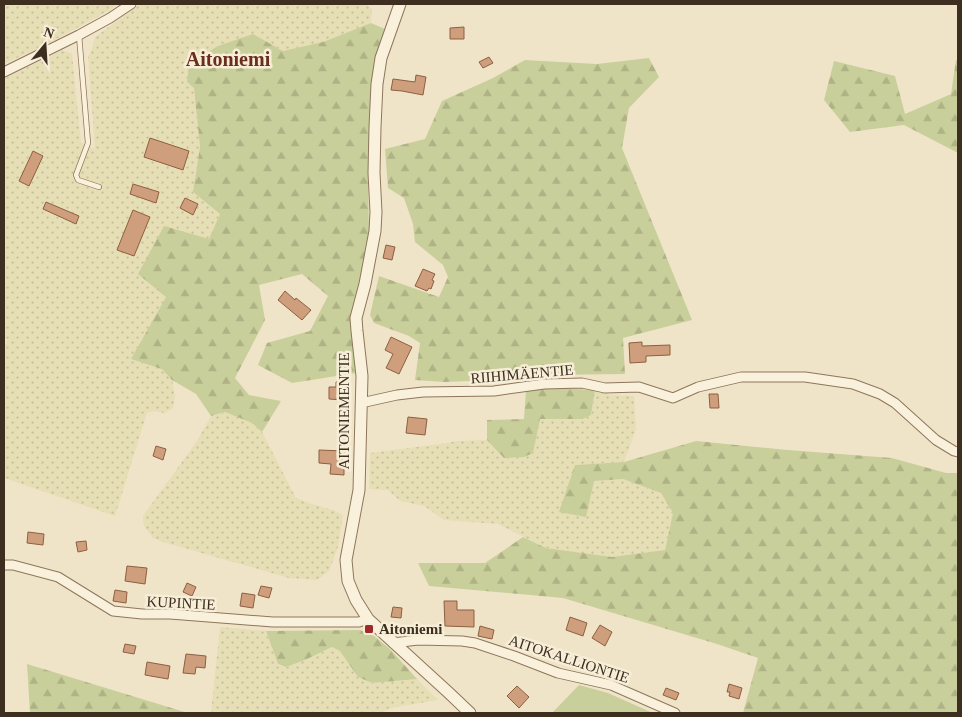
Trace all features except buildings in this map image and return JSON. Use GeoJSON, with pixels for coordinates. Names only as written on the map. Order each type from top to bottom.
{"type":"FeatureCollection","features":[{"type":"Feature","properties":{"kind":"street"},"geometry":{"type":"LineString","coordinates":[[4,72],[79,35],[131,4]]}},
{"type":"Feature","properties":{"kind":"street","name":"AITONIEMENTIE"},"geometry":{"type":"LineString","coordinates":[[400,4],[381,58],[377,84],[375,231],[365,284],[356,318],[362,376],[359,490],[346,560],[348,581],[356,600],[368,619],[470,713]]}},
{"type":"Feature","properties":{"kind":"street","name":"RIIHIMÄENTIE"},"geometry":{"type":"LineString","coordinates":[[361,403],[397,395],[423,392],[494,392],[544,384],[582,382],[605,388],[639,387],[673,398],[698,387],[741,377],[805,377],[853,384],[880,394],[895,404],[936,440],[958,452]]}},
{"type":"Feature","properties":{"kind":"street","name":"KUPINTIE"},"geometry":{"type":"LineString","coordinates":[[4,564],[58,577],[112,611],[272,622],[359,622],[368,619]]}},
{"type":"Feature","properties":{"kind":"street","name":"AITOKALLIONTIE"},"geometry":{"type":"LineString","coordinates":[[393,643],[418,640],[475,643],[558,673],[612,685],[674,713]]}},
{"type":"Feature","properties":{"kind":"lane"},"geometry":{"type":"LineString","coordinates":[[79,35],[88,143],[76,175],[78,180],[99,186]]}},
{"type":"Feature","properties":{"kind":"shaded area"},"geometry":{"type":"Polygon","coordinates":[[[4,4],[117,4],[110,10],[75,29],[4,64],[4,4]]]}},
{"type":"Feature","properties":{"kind":"shaded area"},"geometry":{"type":"Polygon","coordinates":[[[140,4],[366,4],[372,9],[371,23],[323,42],[283,51],[253,34],[194,88],[200,147],[193,192],[220,214],[209,239],[166,297],[162,369],[172,380],[175,396],[173,408],[165,413],[153,411],[147,413],[115,516],[4,478],[4,344],[6,344],[7,339],[4,339],[4,79],[62,50],[72,54],[81,143],[95,149],[88,57],[95,37],[140,4]]]}},
{"type":"Feature","properties":{"kind":"shaded area"},"geometry":{"type":"Polygon","coordinates":[[[595,390],[610,395],[634,396],[636,429],[624,462],[575,465],[593,481],[623,479],[661,493],[673,513],[665,550],[612,557],[546,548],[498,524],[444,520],[424,506],[400,501],[388,490],[369,489],[370,453],[458,441],[487,440],[504,458],[533,453],[539,419],[583,419],[591,415],[595,390]]]}},
{"type":"Feature","properties":{"kind":"shaded area"},"geometry":{"type":"Polygon","coordinates":[[[225,412],[252,423],[262,432],[296,498],[343,515],[338,547],[329,571],[317,580],[289,578],[163,542],[153,538],[144,526],[143,516],[197,441],[211,416],[225,412]]]}},
{"type":"Feature","properties":{"kind":"shaded area"},"geometry":{"type":"Polygon","coordinates":[[[220,627],[266,631],[278,665],[286,667],[332,647],[340,650],[358,677],[372,683],[417,679],[438,700],[396,707],[379,713],[211,713],[220,627]]]}},
{"type":"Feature","properties":{"kind":"green space"},"geometry":{"type":"Polygon","coordinates":[[[371,23],[385,29],[371,87],[368,181],[369,232],[353,309],[351,329],[356,373],[292,383],[258,365],[267,343],[310,331],[328,296],[302,274],[259,285],[265,320],[235,378],[249,395],[281,401],[262,432],[252,423],[225,412],[211,416],[196,394],[172,380],[162,369],[131,359],[166,297],[138,274],[164,226],[209,239],[220,214],[193,192],[200,147],[194,88],[187,82],[189,66],[199,57],[218,46],[253,34],[283,51],[323,42],[371,23]]]}},
{"type":"Feature","properties":{"kind":"green space"},"geometry":{"type":"Polygon","coordinates":[[[649,58],[659,77],[629,108],[622,148],[692,320],[623,338],[625,374],[542,375],[496,380],[444,382],[415,380],[420,343],[409,336],[374,323],[370,315],[379,276],[439,297],[448,277],[443,265],[415,242],[413,224],[404,198],[388,188],[385,149],[425,139],[442,101],[493,78],[525,60],[597,64],[649,58]]]}},
{"type":"Feature","properties":{"kind":"green space"},"geometry":{"type":"Polygon","coordinates":[[[956,60],[958,60],[958,153],[904,125],[850,132],[824,100],[834,61],[895,76],[905,114],[951,94],[956,60]]]}},
{"type":"Feature","properties":{"kind":"green space"},"geometry":{"type":"Polygon","coordinates":[[[558,388],[595,390],[591,415],[583,419],[540,419],[533,453],[524,457],[504,458],[487,440],[487,420],[524,419],[526,390],[558,388]]]}},
{"type":"Feature","properties":{"kind":"green space"},"geometry":{"type":"Polygon","coordinates":[[[696,441],[892,458],[946,473],[958,473],[958,713],[743,713],[758,658],[563,598],[429,586],[418,563],[485,563],[523,537],[546,548],[612,557],[665,550],[673,513],[661,493],[623,479],[594,481],[586,517],[559,512],[575,465],[624,462],[696,441]]]}},
{"type":"Feature","properties":{"kind":"green space"},"geometry":{"type":"Polygon","coordinates":[[[360,630],[374,636],[390,649],[417,679],[372,683],[358,677],[340,651],[332,647],[286,667],[278,664],[266,631],[360,630]]]}},
{"type":"Feature","properties":{"kind":"green space"},"geometry":{"type":"Polygon","coordinates":[[[27,664],[188,713],[30,713],[27,664]]]}},
{"type":"Feature","properties":{"kind":"green space"},"geometry":{"type":"Polygon","coordinates":[[[579,685],[608,693],[653,713],[552,713],[579,685]]]}},
{"type":"Feature","properties":{"kind":"place","name":"Aitoniemi"},"geometry":{"type":"Point","coordinates":[369,629]}},
{"type":"Feature","properties":{"kind":"district","name":"Aitoniemi"},"geometry":{"type":"Point","coordinates":[228,59]}}]}
